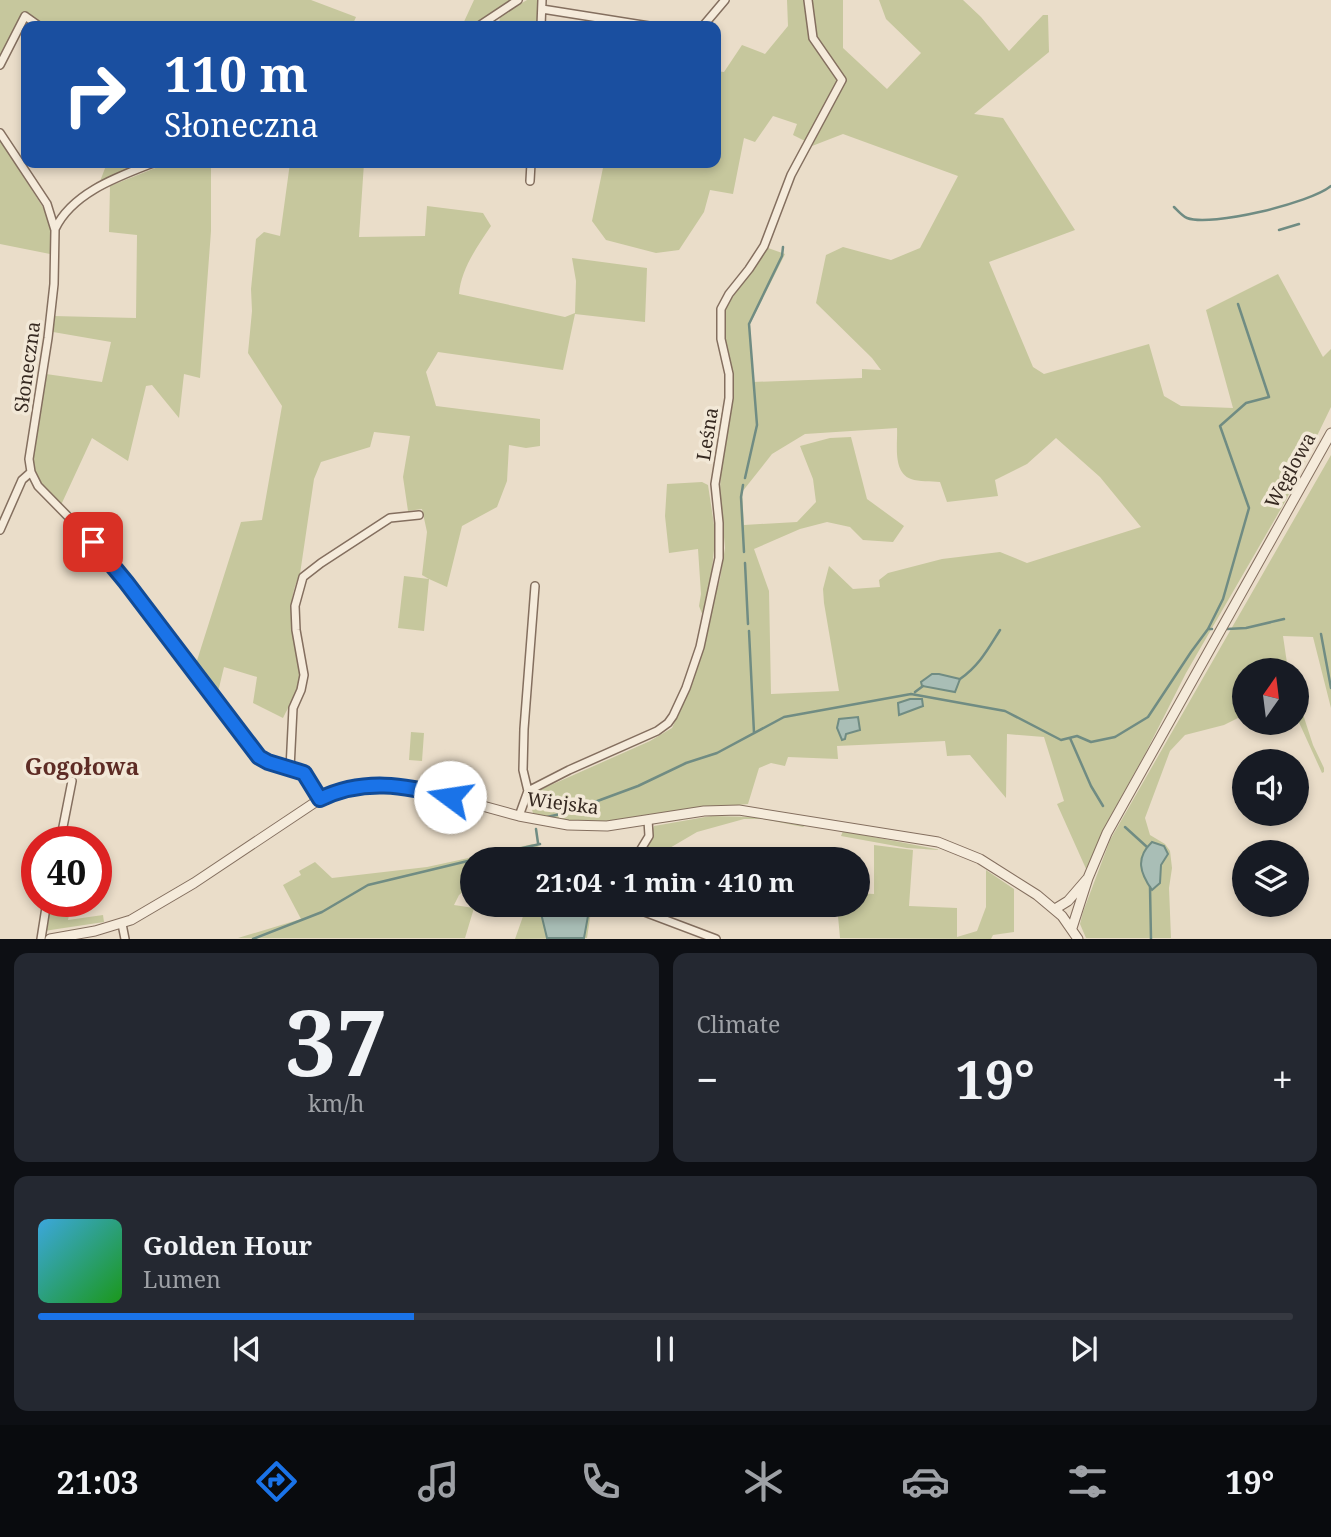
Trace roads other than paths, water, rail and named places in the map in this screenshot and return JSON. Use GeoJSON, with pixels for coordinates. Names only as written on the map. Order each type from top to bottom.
{"type":"FeatureCollection","features":[{"type":"Feature","properties":{"kind":"street"},"geometry":{"type":"LineString","coordinates":[[486,21],[518,0]]}},
{"type":"Feature","properties":{"kind":"street"},"geometry":{"type":"LineString","coordinates":[[541,21],[542,0]]}},
{"type":"Feature","properties":{"kind":"street"},"geometry":{"type":"LineString","coordinates":[[707,21],[725,0]]}},
{"type":"Feature","properties":{"kind":"street","name":"Leśna"},"geometry":{"type":"LineString","coordinates":[[528,791],[657,731],[668,723],[700,647],[720,545],[715,484],[729,398],[729,374],[721,339],[721,309],[764,246],[791,175],[842,80],[813,38],[808,0]]}},
{"type":"Feature","properties":{"kind":"street"},"geometry":{"type":"LineString","coordinates":[[542,9],[618,21]]}},
{"type":"Feature","properties":{"kind":"street"},"geometry":{"type":"LineString","coordinates":[[0,65],[21,24]]}},
{"type":"Feature","properties":{"kind":"street","name":"Słoneczna"},"geometry":{"type":"LineString","coordinates":[[0,133],[21,165]]}},
{"type":"Feature","properties":{"kind":"street","name":"Słoneczna"},"geometry":{"type":"LineString","coordinates":[[23,168],[48,206],[55,230],[50,328],[30,451],[31,472]]}},
{"type":"Feature","properties":{"kind":"street"},"geometry":{"type":"LineString","coordinates":[[55,230],[67,208],[120,176],[140,168]]}},
{"type":"Feature","properties":{"kind":"street"},"geometry":{"type":"LineString","coordinates":[[530,181],[531,168]]}},
{"type":"Feature","properties":{"kind":"street"},"geometry":{"type":"LineString","coordinates":[[48,206],[67,208]]}},
{"type":"Feature","properties":{"kind":"street","name":"Węglowa"},"geometry":{"type":"LineString","coordinates":[[1072,928],[1088,878],[1107,833],[1331,433]]}},
{"type":"Feature","properties":{"kind":"street"},"geometry":{"type":"LineString","coordinates":[[0,530],[22,480],[31,472],[43,492],[93,542],[126,582],[256,754],[268,762],[306,775],[320,799]]}},
{"type":"Feature","properties":{"kind":"street"},"geometry":{"type":"LineString","coordinates":[[290,769],[293,708],[304,675],[296,630],[295,606],[303,577],[390,518],[419,515]]}},
{"type":"Feature","properties":{"kind":"street"},"geometry":{"type":"LineString","coordinates":[[519,816],[528,791],[523,770],[524,729],[535,586]]}},
{"type":"Feature","properties":{"kind":"street"},"geometry":{"type":"LineString","coordinates":[[63,826],[72,781]]}},
{"type":"Feature","properties":{"kind":"street","name":"Wiejska"},"geometry":{"type":"LineString","coordinates":[[50,939],[87,933],[122,923],[158,906],[320,799],[348,789],[392,785],[428,791],[554,824],[607,826],[712,810],[747,810],[928,840],[954,847],[980,859],[1032,892],[1055,909],[1078,939]]}},
{"type":"Feature","properties":{"kind":"street"},"geometry":{"type":"LineString","coordinates":[[642,847],[649,836],[648,821]]}},
{"type":"Feature","properties":{"kind":"street"},"geometry":{"type":"LineString","coordinates":[[1055,909],[1068,901],[1088,878]]}},
{"type":"Feature","properties":{"kind":"street"},"geometry":{"type":"LineString","coordinates":[[41,939],[44,917]]}},
{"type":"Feature","properties":{"kind":"street"},"geometry":{"type":"LineString","coordinates":[[658,917],[716,939]]}},
{"type":"Feature","properties":{"kind":"street"},"geometry":{"type":"LineString","coordinates":[[122,923],[125,939]]}},
{"type":"Feature","properties":{"kind":"waterway"},"geometry":{"type":"LineString","coordinates":[[1174,207],[1187,218],[1217,219],[1283,206],[1320,193],[1331,186]]}},
{"type":"Feature","properties":{"kind":"waterway"},"geometry":{"type":"LineString","coordinates":[[1279,230],[1299,224]]}},
{"type":"Feature","properties":{"kind":"waterway"},"geometry":{"type":"LineString","coordinates":[[745,478],[757,425],[749,324],[782,256],[783,247]]}},
{"type":"Feature","properties":{"kind":"waterway"},"geometry":{"type":"LineString","coordinates":[[1208,629],[1223,599],[1249,508],[1220,426],[1246,403],[1269,397],[1238,304]]}},
{"type":"Feature","properties":{"kind":"waterway"},"geometry":{"type":"LineString","coordinates":[[743,485],[741,497],[744,552]]}},
{"type":"Feature","properties":{"kind":"waterway"},"geometry":{"type":"LineString","coordinates":[[745,563],[748,624]]}},
{"type":"Feature","properties":{"kind":"waterway"},"geometry":{"type":"LineString","coordinates":[[1227,629],[1246,628],[1284,619]]}},
{"type":"Feature","properties":{"kind":"waterway"},"geometry":{"type":"LineString","coordinates":[[547,817],[638,786],[686,763],[717,753],[784,717],[911,694],[1005,711],[1061,740],[1077,736],[1091,742],[1115,737],[1148,717],[1191,652],[1208,629],[1212,629]]}},
{"type":"Feature","properties":{"kind":"waterway"},"geometry":{"type":"LineString","coordinates":[[960,679],[978,663],[1000,630]]}},
{"type":"Feature","properties":{"kind":"waterway"},"geometry":{"type":"LineString","coordinates":[[749,631],[754,733]]}},
{"type":"Feature","properties":{"kind":"waterway"},"geometry":{"type":"LineString","coordinates":[[1321,634],[1331,688]]}},
{"type":"Feature","properties":{"kind":"waterway"},"geometry":{"type":"LineString","coordinates":[[915,692],[923,686]]}},
{"type":"Feature","properties":{"kind":"waterway"},"geometry":{"type":"LineString","coordinates":[[1070,738],[1103,806]]}},
{"type":"Feature","properties":{"kind":"waterway"},"geometry":{"type":"LineString","coordinates":[[1125,827],[1147,847]]}},
{"type":"Feature","properties":{"kind":"waterway"},"geometry":{"type":"LineString","coordinates":[[536,829],[538,843]]}},
{"type":"Feature","properties":{"kind":"waterway"},"geometry":{"type":"LineString","coordinates":[[527,847],[540,844]]}},
{"type":"Feature","properties":{"kind":"waterway"},"geometry":{"type":"LineString","coordinates":[[253,939],[322,912],[368,885],[460,863]]}},
{"type":"Feature","properties":{"kind":"waterway"},"geometry":{"type":"LineString","coordinates":[[1150,887],[1151,939]]}},
{"type":"Feature","properties":{"kind":"district","name":"Gogołowa"},"geometry":{"type":"Point","coordinates":[82,767]}}]}
